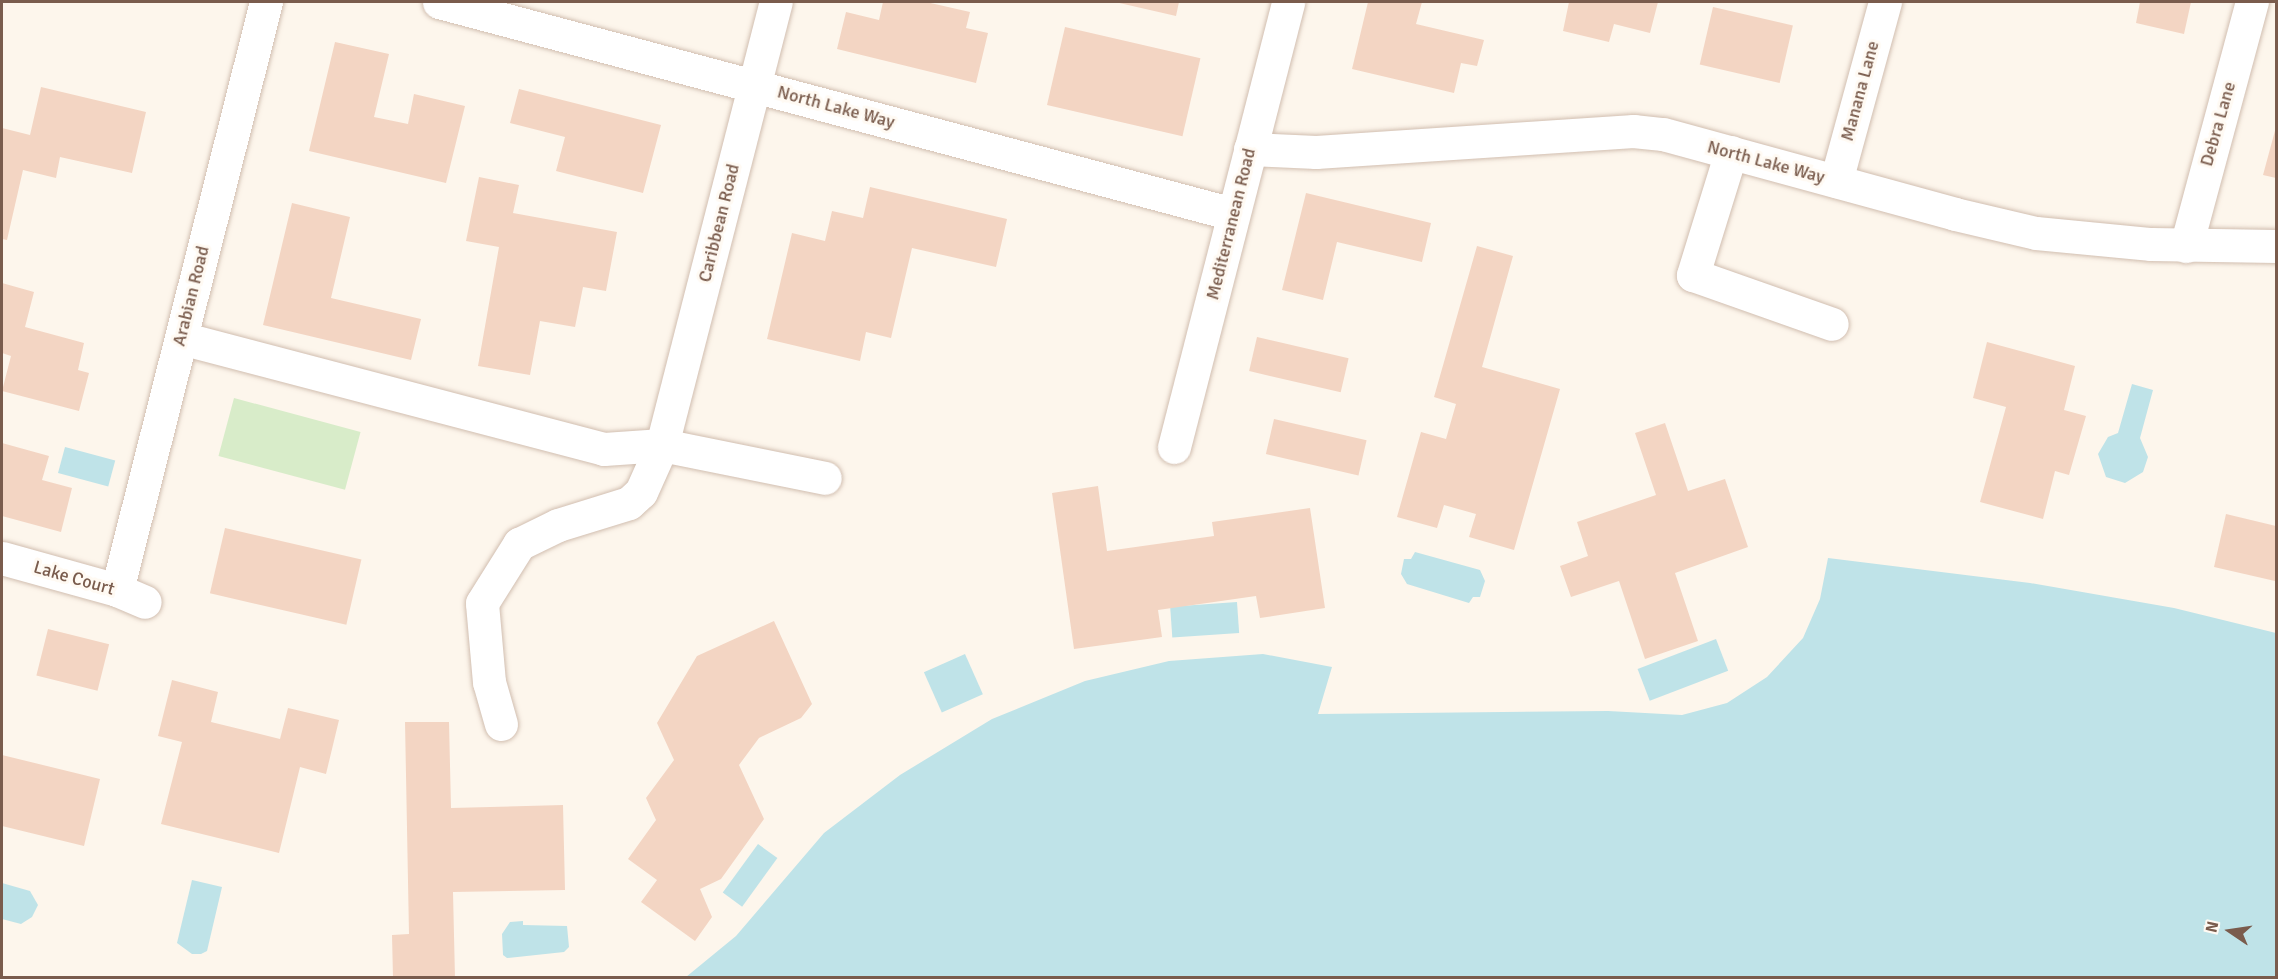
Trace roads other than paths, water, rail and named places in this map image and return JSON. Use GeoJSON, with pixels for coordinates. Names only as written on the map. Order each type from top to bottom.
{"type":"FeatureCollection","features":[{"type":"Feature","properties":{"kind":"street","name":"Arabian Road"},"geometry":{"type":"LineString","coordinates":[[131,596],[181,338],[266,2]]}},
{"type":"Feature","properties":{"kind":"street","name":"North Lake Way"},"geometry":{"type":"LineString","coordinates":[[439,2],[1233,214]]}},
{"type":"Feature","properties":{"kind":"street","name":"Caribbean Road"},"geometry":{"type":"LineString","coordinates":[[501,724],[489,682],[482,603],[495,577],[519,544],[558,525],[629,503],[641,492],[662,445],[776,2]]}},
{"type":"Feature","properties":{"kind":"street","name":"Mediterranean Road"},"geometry":{"type":"LineString","coordinates":[[1174,447],[1287,2]]}},
{"type":"Feature","properties":{"kind":"street","name":"Manana Lane"},"geometry":{"type":"LineString","coordinates":[[1836,181],[1885,2]]}},
{"type":"Feature","properties":{"kind":"street","name":"Debra Lane"},"geometry":{"type":"LineString","coordinates":[[2186,246],[2252,2]]}},
{"type":"Feature","properties":{"kind":"street","name":"North Lake Way"},"geometry":{"type":"LineString","coordinates":[[1250,149],[1316,152],[1633,130],[1663,134],[2026,231],[2186,246],[2277,246]]}},
{"type":"Feature","properties":{"kind":"street"},"geometry":{"type":"LineString","coordinates":[[1731,153],[1693,274],[1832,324]]}},
{"type":"Feature","properties":{"kind":"street"},"geometry":{"type":"LineString","coordinates":[[181,338],[571,442],[604,449],[662,445],[825,478]]}},
{"type":"Feature","properties":{"kind":"street","name":"Lake Court"},"geometry":{"type":"LineString","coordinates":[[2,558],[131,596]]}},
{"type":"Feature","properties":{"kind":"water"},"geometry":{"type":"Polygon","coordinates":[[[2132,384],[2153,390],[2140,438],[2148,457],[2143,472],[2125,483],[2106,477],[2098,454],[2108,437],[2118,433],[2132,384]]]}},
{"type":"Feature","properties":{"kind":"water"},"geometry":{"type":"Polygon","coordinates":[[[65,447],[115,460],[108,487],[58,473],[65,447]]]}},
{"type":"Feature","properties":{"kind":"water"},"geometry":{"type":"Polygon","coordinates":[[[1415,552],[1480,570],[1485,581],[1480,597],[1473,597],[1469,603],[1407,584],[1401,574],[1404,559],[1411,559],[1415,552]]]}},
{"type":"Feature","properties":{"kind":"water"},"geometry":{"type":"Polygon","coordinates":[[[1828,558],[2030,583],[2174,608],[2276,633],[2276,977],[686,977],[736,936],[824,833],[900,775],[992,719],[1085,681],[1169,661],[1263,654],[1332,667],[1318,714],[1608,711],[1682,715],[1727,703],[1767,677],[1803,638],[1820,599],[1828,558]]]}},
{"type":"Feature","properties":{"kind":"water"},"geometry":{"type":"Polygon","coordinates":[[[1237,602],[1239,633],[1172,638],[1170,607],[1237,602]]]}},
{"type":"Feature","properties":{"kind":"water"},"geometry":{"type":"Polygon","coordinates":[[[1716,639],[1728,671],[1650,701],[1638,669],[1716,639]]]}},
{"type":"Feature","properties":{"kind":"water"},"geometry":{"type":"Polygon","coordinates":[[[965,654],[983,694],[942,712],[924,672],[965,654]]]}},
{"type":"Feature","properties":{"kind":"water"},"geometry":{"type":"Polygon","coordinates":[[[758,844],[777,858],[742,907],[723,893],[758,844]]]}},
{"type":"Feature","properties":{"kind":"water"},"geometry":{"type":"Polygon","coordinates":[[[192,880],[222,887],[207,951],[201,954],[192,954],[177,943],[192,880]]]}},
{"type":"Feature","properties":{"kind":"water"},"geometry":{"type":"Polygon","coordinates":[[[2,883],[30,891],[38,905],[32,917],[21,924],[2,919],[2,883]]]}},
{"type":"Feature","properties":{"kind":"water"},"geometry":{"type":"Polygon","coordinates":[[[523,921],[523,925],[567,926],[569,947],[564,952],[507,958],[503,955],[502,934],[510,922],[523,921]]]}}]}
